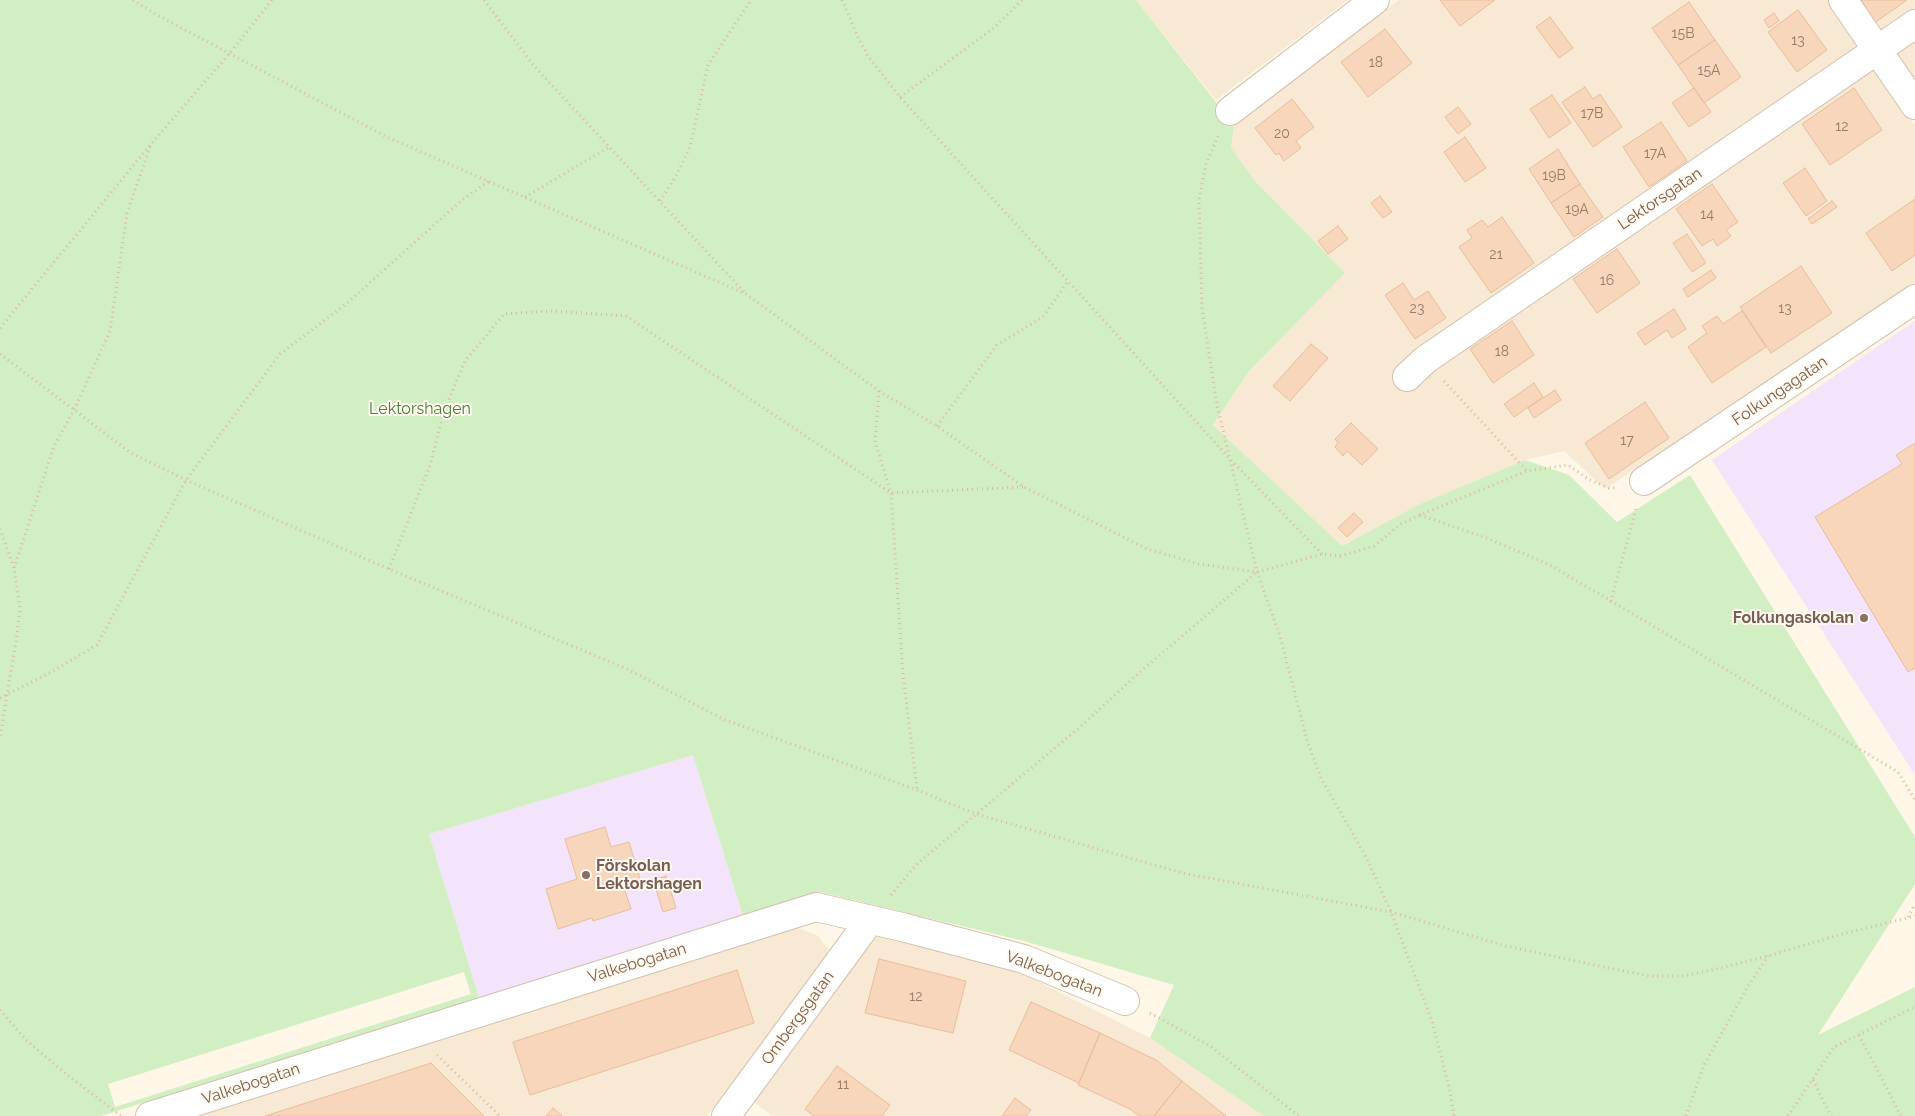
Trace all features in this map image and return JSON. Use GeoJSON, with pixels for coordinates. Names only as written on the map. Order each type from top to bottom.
{"type":"FeatureCollection","features":[{"type":"Feature","properties":{"kind":"street"},"geometry":{"type":"LineString","coordinates":[[1230,111],[1375,0]]}},
{"type":"Feature","properties":{"kind":"street"},"geometry":{"type":"LineString","coordinates":[[1843,0],[1915,104]]}},
{"type":"Feature","properties":{"kind":"street","name":"Lektorsgatan"},"geometry":{"type":"LineString","coordinates":[[1416,368],[1915,24]]}},
{"type":"Feature","properties":{"kind":"street","name":"Folkungagatan"},"geometry":{"type":"LineString","coordinates":[[1644,481],[1915,299]]}},
{"type":"Feature","properties":{"kind":"street","name":"Valkebogatan"},"geometry":{"type":"LineString","coordinates":[[158,1115],[413,1033],[816,908],[1024,960],[1125,1001]]}},
{"type":"Feature","properties":{"kind":"street","name":"Ombergsgatan"},"geometry":{"type":"LineString","coordinates":[[736,1112],[870,920]]}},
{"type":"Feature","properties":{"kind":"path"},"geometry":{"type":"LineString","coordinates":[[133,0],[229,54],[387,137],[746,294]]}},
{"type":"Feature","properties":{"kind":"path"},"geometry":{"type":"LineString","coordinates":[[0,328],[272,0]]}},
{"type":"Feature","properties":{"kind":"path"},"geometry":{"type":"LineString","coordinates":[[484,0],[534,66],[746,294],[879,391],[937,426],[1024,487],[1147,549],[1199,564],[1258,572],[1322,554],[1340,556],[1374,546],[1401,524],[1527,471],[1568,465],[1588,479],[1609,488],[1626,487],[1644,481]]}},
{"type":"Feature","properties":{"kind":"path"},"geometry":{"type":"LineString","coordinates":[[660,201],[676,176],[690,147],[708,65],[751,0]]}},
{"type":"Feature","properties":{"kind":"path"},"geometry":{"type":"LineString","coordinates":[[842,0],[868,56],[900,97],[1231,460],[1322,554]]}},
{"type":"Feature","properties":{"kind":"path"},"geometry":{"type":"LineString","coordinates":[[900,97],[995,27],[1022,0]]}},
{"type":"Feature","properties":{"kind":"path"},"geometry":{"type":"LineString","coordinates":[[1230,111],[1206,164],[1199,199],[1202,308],[1217,405],[1258,572],[1280,636],[1308,740],[1321,778],[1366,857],[1392,912],[1432,1021],[1450,1091],[1454,1116]]}},
{"type":"Feature","properties":{"kind":"path"},"geometry":{"type":"LineString","coordinates":[[14,568],[54,446],[74,410],[110,331],[127,213],[151,144]]}},
{"type":"Feature","properties":{"kind":"path"},"geometry":{"type":"LineString","coordinates":[[525,197],[609,146]]}},
{"type":"Feature","properties":{"kind":"path"},"geometry":{"type":"LineString","coordinates":[[0,698],[53,671],[97,645],[186,480],[280,354],[346,304],[462,200],[489,181]]}},
{"type":"Feature","properties":{"kind":"path"},"geometry":{"type":"LineString","coordinates":[[937,426],[997,345],[1043,317],[1068,281]]}},
{"type":"Feature","properties":{"kind":"path"},"geometry":{"type":"LineString","coordinates":[[389,569],[430,465],[444,411],[465,361],[504,314],[551,311],[626,316],[891,492],[1024,487]]}},
{"type":"Feature","properties":{"kind":"path"},"geometry":{"type":"LineString","coordinates":[[0,354],[131,453],[186,480],[389,569],[627,669],[723,719],[917,790],[976,814],[1182,873],[1392,912],[1502,945],[1651,976],[1684,976],[1768,956],[1842,934],[1915,916]]}},
{"type":"Feature","properties":{"kind":"path"},"geometry":{"type":"LineString","coordinates":[[1416,368],[1527,471]]}},
{"type":"Feature","properties":{"kind":"path"},"geometry":{"type":"LineString","coordinates":[[879,391],[875,442],[891,492],[903,674],[917,790]]}},
{"type":"Feature","properties":{"kind":"path"},"geometry":{"type":"LineString","coordinates":[[1611,601],[1644,481]]}},
{"type":"Feature","properties":{"kind":"path"},"geometry":{"type":"LineString","coordinates":[[1420,515],[1489,539],[1548,564],[1898,772],[1915,800]]}},
{"type":"Feature","properties":{"kind":"path"},"geometry":{"type":"LineString","coordinates":[[0,529],[14,568],[20,608],[0,737]]}},
{"type":"Feature","properties":{"kind":"path"},"geometry":{"type":"LineString","coordinates":[[870,920],[918,863],[1080,727],[1258,572]]}},
{"type":"Feature","properties":{"kind":"path"},"geometry":{"type":"LineString","coordinates":[[1908,918],[1915,904]]}},
{"type":"Feature","properties":{"kind":"path"},"geometry":{"type":"LineString","coordinates":[[1686,1116],[1704,1065],[1747,988],[1768,956]]}},
{"type":"Feature","properties":{"kind":"path"},"geometry":{"type":"LineString","coordinates":[[1125,1001],[1210,1046],[1299,1116]]}},
{"type":"Feature","properties":{"kind":"path"},"geometry":{"type":"LineString","coordinates":[[1788,1116],[1834,1047],[1915,1007]]}},
{"type":"Feature","properties":{"kind":"path"},"geometry":{"type":"LineString","coordinates":[[0,1010],[26,1040],[66,1074],[122,1116]]}},
{"type":"Feature","properties":{"kind":"path"},"geometry":{"type":"LineString","coordinates":[[413,1033],[500,1116]]}},
{"type":"Feature","properties":{"kind":"path"},"geometry":{"type":"LineString","coordinates":[[1859,1035],[1901,1116]]}},
{"type":"Feature","properties":{"kind":"path"},"geometry":{"type":"LineString","coordinates":[[1812,1079],[1831,1116]]}},
{"type":"Feature","properties":{"kind":"shaded area"},"geometry":{"type":"Polygon","coordinates":[[[1136,0],[1348,0],[1216,100],[1136,0]]]}},
{"type":"Feature","properties":{"kind":"shaded area"},"geometry":{"type":"Polygon","coordinates":[[[1399,0],[1828,0],[1915,125],[1915,283],[1605,489],[1564,451],[1525,460],[1420,504],[1342,546],[1213,425],[1249,371],[1345,273],[1255,181],[1231,148],[1234,125],[1399,0]]]}},
{"type":"Feature","properties":{"kind":"shaded area"},"geometry":{"type":"Polygon","coordinates":[[[1856,0],[1915,0],[1915,9],[1880,34],[1856,0]]]}},
{"type":"Feature","properties":{"kind":"shaded area"},"geometry":{"type":"Polygon","coordinates":[[[1915,38],[1915,85],[1893,53],[1915,38]]]}},
{"type":"Feature","properties":{"kind":"shaded area","name":"Folkungaskolan"},"geometry":{"type":"Polygon","coordinates":[[[1915,321],[1915,775],[1712,460],[1915,321]]]}},
{"type":"Feature","properties":{"kind":"shaded area","name":"Förskolan Lektorshagen"},"geometry":{"type":"Polygon","coordinates":[[[693,755],[743,916],[479,998],[429,834],[693,755]]]}},
{"type":"Feature","properties":{"kind":"shaded area"},"geometry":{"type":"Polygon","coordinates":[[[796,927],[818,936],[829,951],[707,1116],[204,1116],[211,1110],[796,927]]]}},
{"type":"Feature","properties":{"kind":"shaded area"},"geometry":{"type":"Polygon","coordinates":[[[875,936],[1019,972],[1150,1038],[1264,1116],[772,1116],[754,1102],[875,936]]]}},
{"type":"Feature","properties":{"kind":"green space","name":"Lektorshagen"},"geometry":{"type":"Polygon","coordinates":[[[0,0],[1136,0],[1234,125],[1231,148],[1255,181],[1345,273],[1249,371],[1213,425],[1342,546],[1420,504],[1525,460],[1569,475],[1617,522],[1690,475],[1915,837],[1915,884],[1818,1035],[1915,987],[1915,1116],[1264,1116],[1150,1038],[1174,985],[1024,941],[820,892],[743,916],[693,755],[429,834],[479,998],[101,1116],[0,1116],[0,0]],[[464,972],[108,1084],[115,1107],[471,994],[464,972]]]}},
{"type":"Feature","properties":{"kind":"building"},"geometry":{"type":"Polygon","coordinates":[[[1440,0],[1495,0],[1460,26],[1440,0]]]}},
{"type":"Feature","properties":{"kind":"building"},"geometry":{"type":"Polygon","coordinates":[[[1856,0],[1907,0],[1873,24],[1856,0]]]}},
{"type":"Feature","properties":{"kind":"building"},"geometry":{"type":"Polygon","coordinates":[[[1689,2],[1715,40],[1678,65],[1652,28],[1689,2]]]}},
{"type":"Feature","properties":{"kind":"building"},"geometry":{"type":"Polygon","coordinates":[[[1798,10],[1827,50],[1797,72],[1768,32],[1798,10]]]}},
{"type":"Feature","properties":{"kind":"building"},"geometry":{"type":"Polygon","coordinates":[[[1774,13],[1779,21],[1769,28],[1764,20],[1774,13]]]}},
{"type":"Feature","properties":{"kind":"building"},"geometry":{"type":"Polygon","coordinates":[[[1550,17],[1573,48],[1559,58],[1536,27],[1550,17]]]}},
{"type":"Feature","properties":{"kind":"building"},"geometry":{"type":"Polygon","coordinates":[[[1385,29],[1412,63],[1368,97],[1341,62],[1385,29]]]}},
{"type":"Feature","properties":{"kind":"building"},"geometry":{"type":"Polygon","coordinates":[[[1715,40],[1741,77],[1704,103],[1678,65],[1715,40]]]}},
{"type":"Feature","properties":{"kind":"building"},"geometry":{"type":"Polygon","coordinates":[[[1585,87],[1593,99],[1600,94],[1622,127],[1593,147],[1562,102],[1585,87]]]}},
{"type":"Feature","properties":{"kind":"building"},"geometry":{"type":"Polygon","coordinates":[[[1694,88],[1711,112],[1689,127],[1672,103],[1694,88]]]}},
{"type":"Feature","properties":{"kind":"building"},"geometry":{"type":"Polygon","coordinates":[[[1854,88],[1882,130],[1830,165],[1802,124],[1854,88]]]}},
{"type":"Feature","properties":{"kind":"building"},"geometry":{"type":"Polygon","coordinates":[[[1552,95],[1571,123],[1549,138],[1530,109],[1552,95]]]}},
{"type":"Feature","properties":{"kind":"building"},"geometry":{"type":"Polygon","coordinates":[[[1292,99],[1314,127],[1296,141],[1301,148],[1284,161],[1279,153],[1276,155],[1255,128],[1292,99]]]}},
{"type":"Feature","properties":{"kind":"building"},"geometry":{"type":"Polygon","coordinates":[[[1458,107],[1471,124],[1458,134],[1445,117],[1458,107]]]}},
{"type":"Feature","properties":{"kind":"building"},"geometry":{"type":"Polygon","coordinates":[[[1661,122],[1687,161],[1649,187],[1623,147],[1661,122]]]}},
{"type":"Feature","properties":{"kind":"building"},"geometry":{"type":"Polygon","coordinates":[[[1465,137],[1486,168],[1465,182],[1444,152],[1465,137]]]}},
{"type":"Feature","properties":{"kind":"building"},"geometry":{"type":"Polygon","coordinates":[[[1558,149],[1580,184],[1551,203],[1529,169],[1558,149]]]}},
{"type":"Feature","properties":{"kind":"building"},"geometry":{"type":"Polygon","coordinates":[[[1805,168],[1827,201],[1806,216],[1783,183],[1805,168]]]}},
{"type":"Feature","properties":{"kind":"building"},"geometry":{"type":"Polygon","coordinates":[[[1580,184],[1603,217],[1574,237],[1551,203],[1580,184]]]}},
{"type":"Feature","properties":{"kind":"building"},"geometry":{"type":"Polygon","coordinates":[[[1712,184],[1738,222],[1726,230],[1731,236],[1717,246],[1713,239],[1702,246],[1676,209],[1712,184]]]}},
{"type":"Feature","properties":{"kind":"building"},"geometry":{"type":"Polygon","coordinates":[[[1380,196],[1392,212],[1383,218],[1371,203],[1380,196]]]}},
{"type":"Feature","properties":{"kind":"building"},"geometry":{"type":"Polygon","coordinates":[[[1915,199],[1915,255],[1892,271],[1866,233],[1915,199]]]}},
{"type":"Feature","properties":{"kind":"building"},"geometry":{"type":"Polygon","coordinates":[[[1832,201],[1837,207],[1812,224],[1808,219],[1832,201]]]}},
{"type":"Feature","properties":{"kind":"building"},"geometry":{"type":"Polygon","coordinates":[[[1502,217],[1534,263],[1491,293],[1459,247],[1472,238],[1467,230],[1482,220],[1488,227],[1502,217]]]}},
{"type":"Feature","properties":{"kind":"building"},"geometry":{"type":"Polygon","coordinates":[[[1338,226],[1348,239],[1328,254],[1318,241],[1338,226]]]}},
{"type":"Feature","properties":{"kind":"building"},"geometry":{"type":"Polygon","coordinates":[[[1687,234],[1706,263],[1692,272],[1673,243],[1687,234]]]}},
{"type":"Feature","properties":{"kind":"building"},"geometry":{"type":"Polygon","coordinates":[[[1617,249],[1640,283],[1597,313],[1573,279],[1617,249]]]}},
{"type":"Feature","properties":{"kind":"building"},"geometry":{"type":"Polygon","coordinates":[[[1801,266],[1832,313],[1771,353],[1740,307],[1801,266]]]}},
{"type":"Feature","properties":{"kind":"building"},"geometry":{"type":"Polygon","coordinates":[[[1711,270],[1716,278],[1688,297],[1683,289],[1711,270]]]}},
{"type":"Feature","properties":{"kind":"building"},"geometry":{"type":"Polygon","coordinates":[[[1403,283],[1414,300],[1428,291],[1446,318],[1415,339],[1385,295],[1403,283]]]}},
{"type":"Feature","properties":{"kind":"building"},"geometry":{"type":"Polygon","coordinates":[[[1674,309],[1686,329],[1672,338],[1667,330],[1645,345],[1637,333],[1674,309]]]}},
{"type":"Feature","properties":{"kind":"building"},"geometry":{"type":"Polygon","coordinates":[[[1742,311],[1766,347],[1712,383],[1688,347],[1707,333],[1702,326],[1717,316],[1723,324],[1742,311]]]}},
{"type":"Feature","properties":{"kind":"building"},"geometry":{"type":"Polygon","coordinates":[[[1512,321],[1534,355],[1493,383],[1470,349],[1512,321]]]}},
{"type":"Feature","properties":{"kind":"building"},"geometry":{"type":"Polygon","coordinates":[[[1311,344],[1328,358],[1290,401],[1273,386],[1311,344]]]}},
{"type":"Feature","properties":{"kind":"building"},"geometry":{"type":"Polygon","coordinates":[[[1534,383],[1543,397],[1514,417],[1504,404],[1534,383]]]}},
{"type":"Feature","properties":{"kind":"building"},"geometry":{"type":"Polygon","coordinates":[[[1555,390],[1561,400],[1534,418],[1528,408],[1555,390]]]}},
{"type":"Feature","properties":{"kind":"building"},"geometry":{"type":"Polygon","coordinates":[[[1645,402],[1669,438],[1609,479],[1585,443],[1645,402]]]}},
{"type":"Feature","properties":{"kind":"building"},"geometry":{"type":"Polygon","coordinates":[[[1351,423],[1378,449],[1362,465],[1347,451],[1343,456],[1335,447],[1338,443],[1335,439],[1351,423]]]}},
{"type":"Feature","properties":{"kind":"building"},"geometry":{"type":"Polygon","coordinates":[[[1915,443],[1915,668],[1908,672],[1815,517],[1902,464],[1896,455],[1915,443]]]}},
{"type":"Feature","properties":{"kind":"building"},"geometry":{"type":"Polygon","coordinates":[[[1354,513],[1363,522],[1347,537],[1338,528],[1354,513]]]}},
{"type":"Feature","properties":{"kind":"building"},"geometry":{"type":"Polygon","coordinates":[[[605,827],[611,847],[629,842],[641,882],[624,888],[631,909],[593,921],[592,918],[558,929],[546,889],[577,879],[565,839],[605,827]]]}},
{"type":"Feature","properties":{"kind":"building"},"geometry":{"type":"Polygon","coordinates":[[[666,876],[676,908],[663,912],[653,880],[666,876]]]}},
{"type":"Feature","properties":{"kind":"building"},"geometry":{"type":"Polygon","coordinates":[[[879,959],[966,981],[953,1033],[865,1013],[879,959]]]}},
{"type":"Feature","properties":{"kind":"building"},"geometry":{"type":"Polygon","coordinates":[[[737,970],[754,1023],[530,1095],[513,1042],[737,970]]]}},
{"type":"Feature","properties":{"kind":"building"},"geometry":{"type":"Polygon","coordinates":[[[1031,1002],[1100,1033],[1079,1083],[1009,1050],[1031,1002]]]}},
{"type":"Feature","properties":{"kind":"building"},"geometry":{"type":"Polygon","coordinates":[[[1100,1033],[1156,1060],[1182,1081],[1154,1116],[1139,1116],[1130,1109],[1078,1085],[1100,1033]]]}},
{"type":"Feature","properties":{"kind":"building"},"geometry":{"type":"Polygon","coordinates":[[[431,1063],[484,1116],[265,1116],[388,1077],[431,1063]]]}},
{"type":"Feature","properties":{"kind":"building"},"geometry":{"type":"Polygon","coordinates":[[[837,1066],[890,1105],[882,1116],[814,1116],[805,1109],[837,1066]]]}},
{"type":"Feature","properties":{"kind":"building"},"geometry":{"type":"Polygon","coordinates":[[[1182,1081],[1226,1116],[1154,1116],[1182,1081]]]}},
{"type":"Feature","properties":{"kind":"building"},"geometry":{"type":"Polygon","coordinates":[[[1015,1098],[1031,1110],[1026,1116],[1002,1116],[1015,1098]]]}},
{"type":"Feature","properties":{"kind":"building"},"geometry":{"type":"Polygon","coordinates":[[[553,1108],[562,1116],[546,1116],[553,1108]]]}},
{"type":"Feature","properties":{"kind":"place","name":"Folkungaskolan"},"geometry":{"type":"Point","coordinates":[1864,618]}},
{"type":"Feature","properties":{"kind":"place","name":"Förskolan Lektorshagen"},"geometry":{"type":"Point","coordinates":[586,875]}}]}
